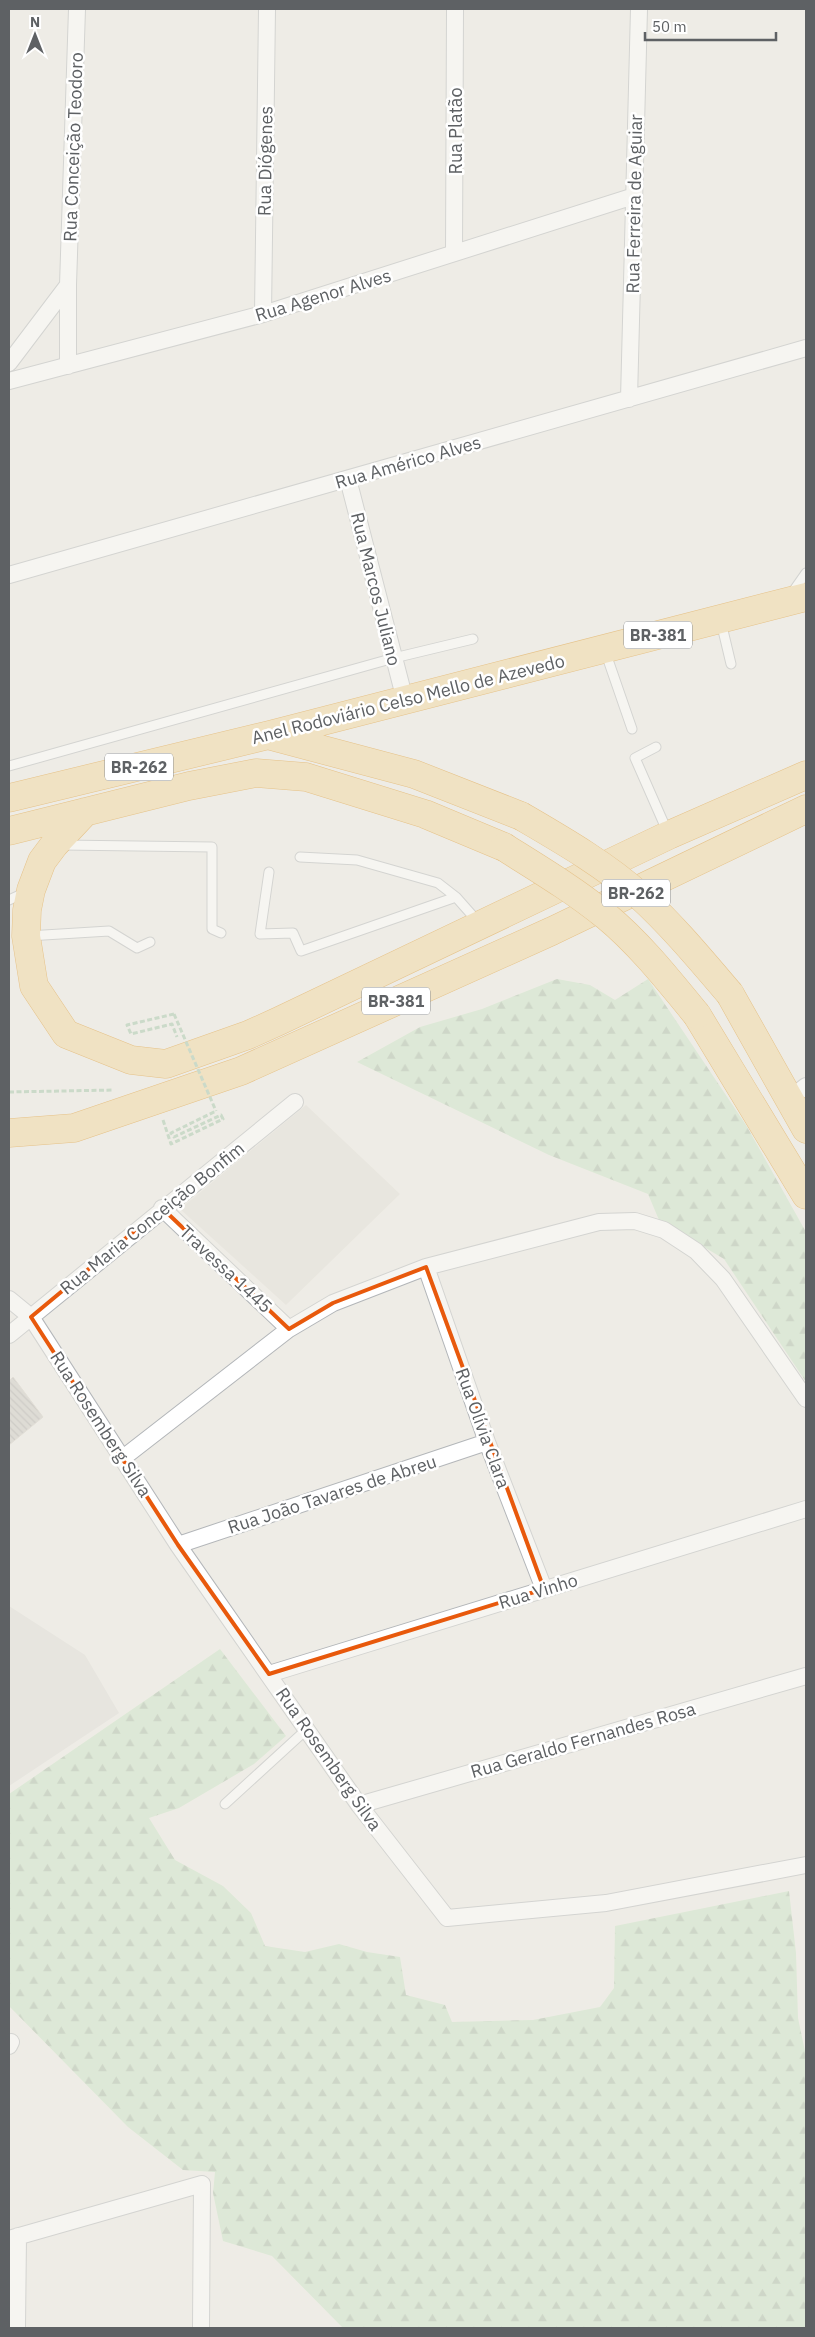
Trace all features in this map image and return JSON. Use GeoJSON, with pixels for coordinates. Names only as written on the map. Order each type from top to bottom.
{"type":"FeatureCollection","features":[{"type":"Feature","properties":{"kind":"highway","name":"Anel Rodoviário Celso Mello de Azevedo"},"geometry":{"type":"LineString","coordinates":[[9,798],[269,735],[796,600]]}},
{"type":"Feature","properties":{"kind":"highway","name":"BR-262"},"geometry":{"type":"LineString","coordinates":[[269,735],[414,774],[521,816],[576,848],[638,895],[685,941],[730,994],[798,1093],[806,1129]]}},
{"type":"Feature","properties":{"kind":"highway","name":"BR-262"},"geometry":{"type":"LineString","coordinates":[[9,831],[256,773],[306,778],[325,783],[426,814],[504,847],[555,879],[607,917],[654,964],[697,1015],[806,1194]]}},
{"type":"Feature","properties":{"kind":"highway"},"geometry":{"type":"LineString","coordinates":[[85,812],[54,845],[20,895],[34,986],[66,1034],[131,1060],[166,1064],[248,1035],[669,835],[806,775]]}},
{"type":"Feature","properties":{"kind":"highway","name":"BR-381"},"geometry":{"type":"LineString","coordinates":[[9,1132],[74,1128],[241,1071],[552,931],[806,809]]}},
{"type":"Feature","properties":{"kind":"street","name":"Rua Conceição Teodoro"},"geometry":{"type":"LineString","coordinates":[[68,366],[68,285],[77,9]]}},
{"type":"Feature","properties":{"kind":"street","name":"Rua Diógenes"},"geometry":{"type":"LineString","coordinates":[[263,314],[267,9]]}},
{"type":"Feature","properties":{"kind":"street","name":"Rua Platão"},"geometry":{"type":"LineString","coordinates":[[454,253],[455,9]]}},
{"type":"Feature","properties":{"kind":"street","name":"Rua Ferreira de Aguiar"},"geometry":{"type":"LineString","coordinates":[[629,399],[639,9]]}},
{"type":"Feature","properties":{"kind":"street","name":"Rua Agenor Alves"},"geometry":{"type":"LineString","coordinates":[[9,381],[263,314],[634,196]]}},
{"type":"Feature","properties":{"kind":"street"},"geometry":{"type":"LineString","coordinates":[[9,363],[68,285]]}},
{"type":"Feature","properties":{"kind":"street","name":"Rua Américo Alves"},"geometry":{"type":"LineString","coordinates":[[9,575],[806,348]]}},
{"type":"Feature","properties":{"kind":"street","name":"Rua Marcos Juliano"},"geometry":{"type":"LineString","coordinates":[[348,479],[404,700]]}},
{"type":"Feature","properties":{"kind":"street","name":"Rua Maria Conceição Bonfim"},"geometry":{"type":"LineString","coordinates":[[9,1335],[162,1208],[295,1102]]}},
{"type":"Feature","properties":{"kind":"street","name":"Travessa 1445"},"geometry":{"type":"LineString","coordinates":[[162,1208],[290,1329]]}},
{"type":"Feature","properties":{"kind":"street"},"geometry":{"type":"LineString","coordinates":[[123,1458],[290,1329],[334,1303],[426,1267],[599,1222],[635,1221],[664,1230],[696,1251],[723,1278],[806,1399]]}},
{"type":"Feature","properties":{"kind":"street","name":"Rua Olívia Clara"},"geometry":{"type":"LineString","coordinates":[[426,1267],[487,1442],[544,1589]]}},
{"type":"Feature","properties":{"kind":"street","name":"Rua Rosemberg Silva"},"geometry":{"type":"LineString","coordinates":[[9,1300],[32,1317],[178,1545],[359,1805],[447,1918],[606,1903],[806,1865]]}},
{"type":"Feature","properties":{"kind":"street","name":"Rua João Tavares de Abreu"},"geometry":{"type":"LineString","coordinates":[[178,1545],[487,1442]]}},
{"type":"Feature","properties":{"kind":"street","name":"Rua Vinho"},"geometry":{"type":"LineString","coordinates":[[269,1674],[806,1509]]}},
{"type":"Feature","properties":{"kind":"street","name":"Rua Geraldo Fernandes Rosa"},"geometry":{"type":"LineString","coordinates":[[359,1805],[806,1676]]}},
{"type":"Feature","properties":{"kind":"street"},"geometry":{"type":"LineString","coordinates":[[17,2328],[13,2238],[202,2184],[201,2328]]}},
{"type":"Feature","properties":{"kind":"lane"},"geometry":{"type":"LineString","coordinates":[[796,600],[806,573]]}},
{"type":"Feature","properties":{"kind":"lane"},"geometry":{"type":"LineString","coordinates":[[720,619],[731,664]]}},
{"type":"Feature","properties":{"kind":"lane"},"geometry":{"type":"LineString","coordinates":[[9,766],[394,658],[473,639]]}},
{"type":"Feature","properties":{"kind":"lane"},"geometry":{"type":"LineString","coordinates":[[604,648],[632,730]]}},
{"type":"Feature","properties":{"kind":"lane"},"geometry":{"type":"LineString","coordinates":[[656,747],[635,758],[669,835]]}},
{"type":"Feature","properties":{"kind":"lane"},"geometry":{"type":"LineString","coordinates":[[54,845],[212,847],[212,929],[221,933]]}},
{"type":"Feature","properties":{"kind":"lane"},"geometry":{"type":"LineString","coordinates":[[300,857],[357,860],[438,883],[456,897],[481,925]]}},
{"type":"Feature","properties":{"kind":"lane"},"geometry":{"type":"LineString","coordinates":[[269,872],[260,934],[293,933],[301,951],[456,897]]}},
{"type":"Feature","properties":{"kind":"lane"},"geometry":{"type":"LineString","coordinates":[[26,936],[109,931],[137,948],[150,942]]}},
{"type":"Feature","properties":{"kind":"lane"},"geometry":{"type":"LineString","coordinates":[[225,1804],[307,1729]]}},
{"type":"Feature","properties":{"kind":"path"},"geometry":{"type":"LineString","coordinates":[[157,1100],[170,1144],[223,1119],[221,1115],[174,1137],[171,1133],[216,1111],[174,1014],[127,1025],[131,1034],[172,1024],[186,1057]]}},
{"type":"Feature","properties":{"kind":"path"},"geometry":{"type":"LineString","coordinates":[[9,1092],[114,1090]]}},
{"type":"Feature","properties":{"kind":"highlighted area"},"geometry":{"type":"Polygon","coordinates":[[[162,1208],[289,1329],[333,1303],[426,1267],[544,1589],[269,1674],[178,1545],[31,1317],[162,1208]]]}},
{"type":"Feature","properties":{"kind":"shaded area"},"geometry":{"type":"Polygon","coordinates":[[[306,1105],[400,1194],[286,1305],[180,1209],[306,1105]]]}},
{"type":"Feature","properties":{"kind":"shaded area"},"geometry":{"type":"Polygon","coordinates":[[[9,1606],[85,1655],[119,1713],[9,1786],[9,1606]]]}},
{"type":"Feature","properties":{"kind":"green space"},"geometry":{"type":"Polygon","coordinates":[[[557,979],[590,985],[615,1000],[648,979],[746,1125],[806,1232],[806,1382],[724,1259],[659,1220],[648,1194],[549,1155],[357,1062],[420,1027],[482,1009],[557,979]]]}},
{"type":"Feature","properties":{"kind":"green space"},"geometry":{"type":"Polygon","coordinates":[[[220,1649],[286,1736],[254,1764],[179,1808],[149,1818],[175,1860],[223,1886],[251,1913],[265,1946],[305,1952],[339,1944],[367,1952],[400,1957],[406,1995],[445,2005],[452,2022],[533,2020],[600,2007],[614,1988],[615,1926],[789,1891],[796,1953],[798,2018],[806,2056],[806,2328],[343,2328],[272,2256],[223,2241],[213,2193],[215,2172],[183,2170],[128,2127],[9,2006],[9,1794],[220,1649]]]}},
{"type":"Feature","properties":{"kind":"building"},"geometry":{"type":"Polygon","coordinates":[[[13,1377],[43,1417],[9,1445],[9,1381],[13,1377]]]}}]}
